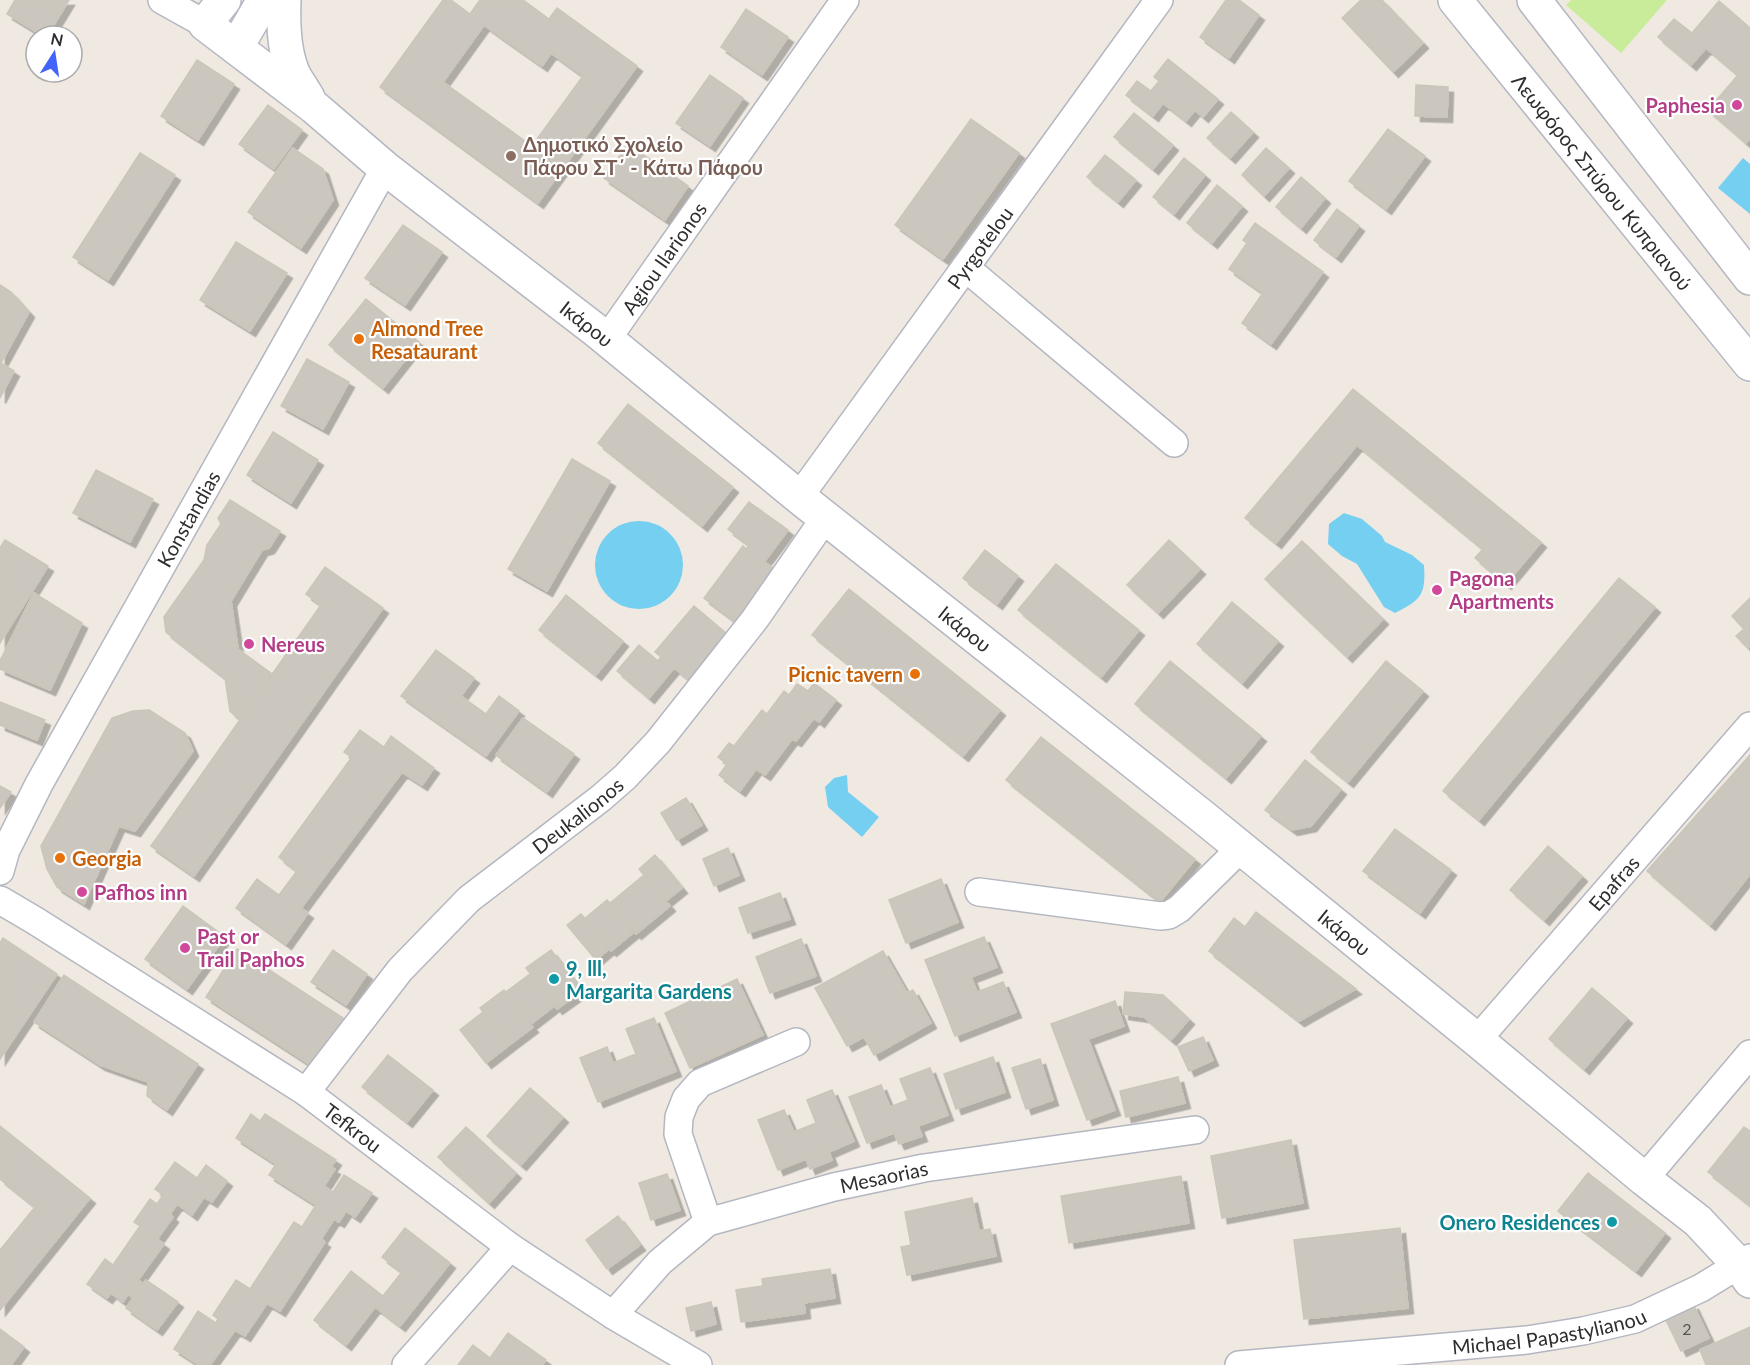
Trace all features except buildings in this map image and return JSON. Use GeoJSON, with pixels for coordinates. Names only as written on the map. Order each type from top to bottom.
{"type":"FeatureCollection","features":[{"type":"Feature","properties":{"kind":"street","name":"Ικάρου"},"geometry":{"type":"LineString","coordinates":[[162,0],[214,12],[237,46],[386,168],[606,339],[825,518],[1241,848],[1698,1221],[1746,1268]]}},
{"type":"Feature","properties":{"kind":"street"},"geometry":{"type":"LineString","coordinates":[[237,46],[264,0]]}},
{"type":"Feature","properties":{"kind":"street"},"geometry":{"type":"LineString","coordinates":[[284,0],[283,21],[294,76],[314,107]]}},
{"type":"Feature","properties":{"kind":"street","name":"Agiou Ilarionos"},"geometry":{"type":"LineString","coordinates":[[606,339],[845,0]]}},
{"type":"Feature","properties":{"kind":"street","name":"Pyrgotelou"},"geometry":{"type":"LineString","coordinates":[[799,497],[1159,0]]}},
{"type":"Feature","properties":{"kind":"street","name":"Λεωφόρος Σπύρου Κυπριανού"},"geometry":{"type":"LineString","coordinates":[[1455,0],[1750,364]]}},
{"type":"Feature","properties":{"kind":"street"},"geometry":{"type":"LineString","coordinates":[[1534,0],[1750,279]]}},
{"type":"Feature","properties":{"kind":"street","name":"Konstandias"},"geometry":{"type":"LineString","coordinates":[[0,871],[6,850],[39,784],[386,168]]}},
{"type":"Feature","properties":{"kind":"street"},"geometry":{"type":"LineString","coordinates":[[966,268],[1174,443]]}},
{"type":"Feature","properties":{"kind":"street","name":"Deukalionos"},"geometry":{"type":"LineString","coordinates":[[306,1092],[400,970],[469,899],[601,798],[625,777],[658,742],[755,619],[825,518]]}},
{"type":"Feature","properties":{"kind":"street","name":"Epafras"},"geometry":{"type":"LineString","coordinates":[[1477,1040],[1750,726]]}},
{"type":"Feature","properties":{"kind":"street"},"geometry":{"type":"LineString","coordinates":[[979,892],[1160,916],[1169,915],[1179,909],[1241,848]]}},
{"type":"Feature","properties":{"kind":"street","name":"Tefkrou"},"geometry":{"type":"LineString","coordinates":[[0,900],[306,1092],[510,1248],[613,1315],[698,1365]]}},
{"type":"Feature","properties":{"kind":"street"},"geometry":{"type":"LineString","coordinates":[[708,1222],[678,1134],[679,1117],[686,1099],[700,1083],[796,1042]]}},
{"type":"Feature","properties":{"kind":"street"},"geometry":{"type":"LineString","coordinates":[[1644,1179],[1750,1054]]}},
{"type":"Feature","properties":{"kind":"street","name":"Mesaorias"},"geometry":{"type":"LineString","coordinates":[[613,1315],[660,1262],[708,1222],[834,1187],[924,1168],[1196,1130]]}},
{"type":"Feature","properties":{"kind":"street"},"geometry":{"type":"LineString","coordinates":[[406,1365],[510,1248]]}},
{"type":"Feature","properties":{"kind":"street","name":"Michael Papastylianou"},"geometry":{"type":"LineString","coordinates":[[1239,1365],[1527,1340],[1583,1331],[1635,1319],[1746,1268]]}},
{"type":"Feature","properties":{"kind":"green space"},"geometry":{"type":"Polygon","coordinates":[[[1571,0],[1667,0],[1621,53],[1566,5],[1571,0]]]}},
{"type":"Feature","properties":{"kind":"water"},"geometry":{"type":"Polygon","coordinates":[[[1743,158],[1750,164],[1750,214],[1718,188],[1743,158]]]}},
{"type":"Feature","properties":{"kind":"water"},"geometry":{"type":"Polygon","coordinates":[[[1344,513],[1362,519],[1382,536],[1385,542],[1412,555],[1424,565],[1423,590],[1411,604],[1395,613],[1384,607],[1357,564],[1342,556],[1328,544],[1329,524],[1344,513]]]}},
{"type":"Feature","properties":{"kind":"water"},"geometry":{"type":"Polygon","coordinates":[[[639,521],[656,524],[670,534],[680,548],[683,565],[680,582],[670,596],[656,606],[639,609],[622,606],[608,596],[598,582],[595,565],[598,548],[608,534],[622,524],[639,521]]]}},
{"type":"Feature","properties":{"kind":"water"},"geometry":{"type":"Polygon","coordinates":[[[847,775],[848,792],[879,817],[862,837],[828,807],[825,787],[834,778],[847,775]]]}},
{"type":"Feature","properties":{"kind":"place","name":"Paphesia"},"geometry":{"type":"Point","coordinates":[1737,105]}},
{"type":"Feature","properties":{"kind":"place","name":"Δημοτικό Σχολείο Πάφου ΣΤ΄ - Κάτω Πάφου"},"geometry":{"type":"Point","coordinates":[511,156]}},
{"type":"Feature","properties":{"kind":"place","name":"Almond Tree Resataurant"},"geometry":{"type":"Point","coordinates":[359,339]}},
{"type":"Feature","properties":{"kind":"place","name":"Pagona Apartments"},"geometry":{"type":"Point","coordinates":[1437,590]}},
{"type":"Feature","properties":{"kind":"place","name":"Nereus"},"geometry":{"type":"Point","coordinates":[249,644]}},
{"type":"Feature","properties":{"kind":"place","name":"Picnic tavern"},"geometry":{"type":"Point","coordinates":[915,674]}},
{"type":"Feature","properties":{"kind":"place","name":"Georgia"},"geometry":{"type":"Point","coordinates":[60,858]}},
{"type":"Feature","properties":{"kind":"place","name":"Pafhos inn"},"geometry":{"type":"Point","coordinates":[82,892]}},
{"type":"Feature","properties":{"kind":"place","name":"Past or Trail Paphos"},"geometry":{"type":"Point","coordinates":[185,948]}},
{"type":"Feature","properties":{"kind":"place","name":"9, lll, Margarita Gardens"},"geometry":{"type":"Point","coordinates":[554,979]}},
{"type":"Feature","properties":{"kind":"place","name":"Onero Residences"},"geometry":{"type":"Point","coordinates":[1612,1222]}}]}
